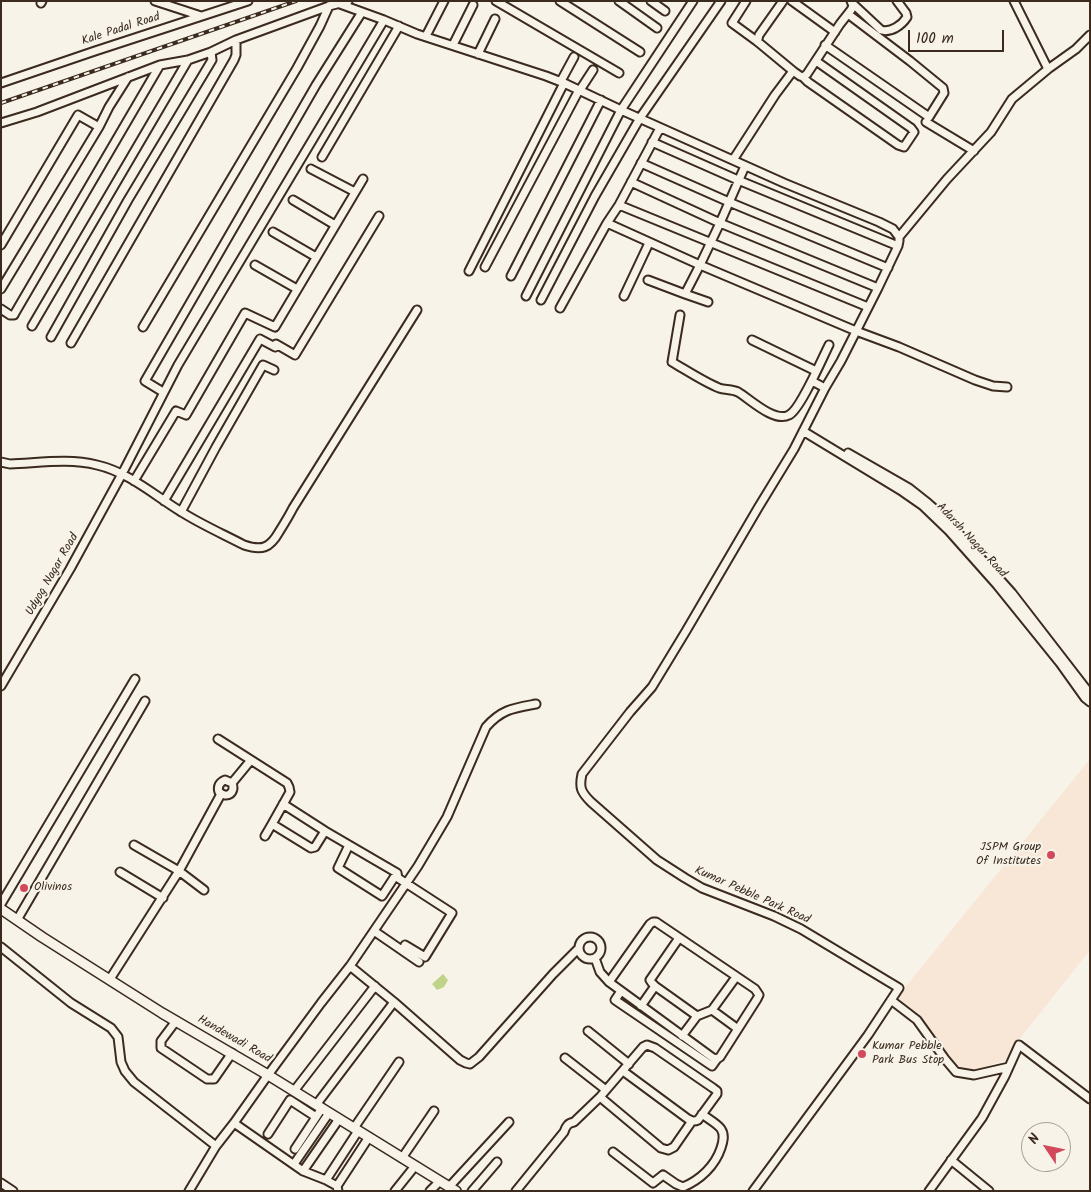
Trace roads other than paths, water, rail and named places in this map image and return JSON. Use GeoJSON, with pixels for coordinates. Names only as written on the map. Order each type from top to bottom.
{"type":"FeatureCollection","features":[{"type":"Feature","properties":{"kind":"main road","name":"Handewadi Road"},"geometry":{"type":"LineString","coordinates":[[1,909],[176,1021],[268,1074],[453,1189]]}},
{"type":"Feature","properties":{"kind":"street"},"geometry":{"type":"LineString","coordinates":[[155,1],[201,16]]}},
{"type":"Feature","properties":{"kind":"street","name":"Kale Padal Road"},"geometry":{"type":"LineString","coordinates":[[1,83],[248,1]]}},
{"type":"Feature","properties":{"kind":"street"},"geometry":{"type":"LineString","coordinates":[[426,36],[444,1]]}},
{"type":"Feature","properties":{"kind":"street"},"geometry":{"type":"LineString","coordinates":[[496,1],[619,74]]}},
{"type":"Feature","properties":{"kind":"street"},"geometry":{"type":"LineString","coordinates":[[560,1],[640,52]]}},
{"type":"Feature","properties":{"kind":"street"},"geometry":{"type":"LineString","coordinates":[[619,1],[657,28]]}},
{"type":"Feature","properties":{"kind":"street"},"geometry":{"type":"LineString","coordinates":[[651,1],[665,11]]}},
{"type":"Feature","properties":{"kind":"street"},"geometry":{"type":"LineString","coordinates":[[526,296],[621,110],[692,1]]}},
{"type":"Feature","properties":{"kind":"street"},"geometry":{"type":"LineString","coordinates":[[541,300],[595,196],[640,118],[721,1]]}},
{"type":"Feature","properties":{"kind":"street"},"geometry":{"type":"LineString","coordinates":[[746,1],[732,23],[808,82],[898,145],[904,147],[914,132],[911,128],[816,61]]}},
{"type":"Feature","properties":{"kind":"street"},"geometry":{"type":"LineString","coordinates":[[758,42],[759,35],[783,1]]}},
{"type":"Feature","properties":{"kind":"street"},"geometry":{"type":"LineString","coordinates":[[792,1],[835,32]]}},
{"type":"Feature","properties":{"kind":"street"},"geometry":{"type":"LineString","coordinates":[[875,30],[885,32],[893,29],[905,20],[906,13],[897,1]]}},
{"type":"Feature","properties":{"kind":"street"},"geometry":{"type":"LineString","coordinates":[[1014,1],[1048,69]]}},
{"type":"Feature","properties":{"kind":"street"},"geometry":{"type":"LineString","coordinates":[[852,2],[875,30]]}},
{"type":"Feature","properties":{"kind":"street"},"geometry":{"type":"LineString","coordinates":[[803,77],[807,74],[852,8],[852,2]]}},
{"type":"Feature","properties":{"kind":"street"},"geometry":{"type":"LineString","coordinates":[[1,123],[36,112],[160,65],[188,60],[211,52],[236,40],[329,6],[344,3],[362,12],[453,46],[563,82],[745,166],[879,222],[892,229],[899,236],[900,241],[888,268],[804,429]]}},
{"type":"Feature","properties":{"kind":"street"},"geometry":{"type":"LineString","coordinates":[[453,46],[473,5]]}},
{"type":"Feature","properties":{"kind":"street"},"geometry":{"type":"LineString","coordinates":[[142,327],[297,68],[329,6]]}},
{"type":"Feature","properties":{"kind":"street"},"geometry":{"type":"LineString","coordinates":[[164,392],[144,380],[316,85],[362,12]]}},
{"type":"Feature","properties":{"kind":"street"},"geometry":{"type":"LineString","coordinates":[[309,14],[317,20],[320,26]]}},
{"type":"Feature","properties":{"kind":"street"},"geometry":{"type":"LineString","coordinates":[[826,46],[929,117],[944,93],[943,88],[875,30],[848,14]]}},
{"type":"Feature","properties":{"kind":"street"},"geometry":{"type":"LineString","coordinates":[[478,54],[495,19]]}},
{"type":"Feature","properties":{"kind":"street","name":"Udyog Nagar Road"},"geometry":{"type":"LineString","coordinates":[[1,686],[70,569],[122,474],[178,365],[384,20]]}},
{"type":"Feature","properties":{"kind":"street"},"geometry":{"type":"LineString","coordinates":[[322,158],[399,26]]}},
{"type":"Feature","properties":{"kind":"street"},"geometry":{"type":"LineString","coordinates":[[899,236],[947,178],[991,132],[1012,99],[1076,49],[1090,35]]}},
{"type":"Feature","properties":{"kind":"street"},"geometry":{"type":"LineString","coordinates":[[71,343],[234,60],[236,40]]}},
{"type":"Feature","properties":{"kind":"street"},"geometry":{"type":"LineString","coordinates":[[51,336],[128,200],[212,60],[211,52]]}},
{"type":"Feature","properties":{"kind":"street"},"geometry":{"type":"LineString","coordinates":[[469,271],[574,57]]}},
{"type":"Feature","properties":{"kind":"street"},"geometry":{"type":"LineString","coordinates":[[32,326],[188,60]]}},
{"type":"Feature","properties":{"kind":"street"},"geometry":{"type":"LineString","coordinates":[[1,309],[10,314],[15,314],[160,65]]}},
{"type":"Feature","properties":{"kind":"street"},"geometry":{"type":"LineString","coordinates":[[485,267],[580,90],[593,70]]}},
{"type":"Feature","properties":{"kind":"street"},"geometry":{"type":"LineString","coordinates":[[733,160],[774,95],[793,71]]}},
{"type":"Feature","properties":{"kind":"street"},"geometry":{"type":"LineString","coordinates":[[1,290],[128,77]]}},
{"type":"Feature","properties":{"kind":"street"},"geometry":{"type":"LineString","coordinates":[[511,276],[601,100]]}},
{"type":"Feature","properties":{"kind":"street"},"geometry":{"type":"LineString","coordinates":[[1,245],[78,115],[99,126]]}},
{"type":"Feature","properties":{"kind":"street"},"geometry":{"type":"LineString","coordinates":[[926,122],[974,151]]}},
{"type":"Feature","properties":{"kind":"street"},"geometry":{"type":"LineString","coordinates":[[560,308],[607,223],[619,206],[660,128]]}},
{"type":"Feature","properties":{"kind":"street"},"geometry":{"type":"LineString","coordinates":[[652,142],[738,180],[898,246]]}},
{"type":"Feature","properties":{"kind":"street"},"geometry":{"type":"LineString","coordinates":[[641,163],[888,268]]}},
{"type":"Feature","properties":{"kind":"street"},"geometry":{"type":"LineString","coordinates":[[685,294],[711,243],[745,166]]}},
{"type":"Feature","properties":{"kind":"street"},"geometry":{"type":"LineString","coordinates":[[311,169],[355,192]]}},
{"type":"Feature","properties":{"kind":"street"},"geometry":{"type":"LineString","coordinates":[[134,481],[176,411],[186,415],[245,312],[274,327],[363,180]]}},
{"type":"Feature","properties":{"kind":"street"},"geometry":{"type":"LineString","coordinates":[[631,182],[720,223],[878,288]]}},
{"type":"Feature","properties":{"kind":"street"},"geometry":{"type":"LineString","coordinates":[[293,200],[335,225]]}},
{"type":"Feature","properties":{"kind":"street"},"geometry":{"type":"LineString","coordinates":[[619,206],[868,308]]}},
{"type":"Feature","properties":{"kind":"street"},"geometry":{"type":"LineString","coordinates":[[164,501],[260,339],[275,347],[276,344],[295,355],[378,216]]}},
{"type":"Feature","properties":{"kind":"street"},"geometry":{"type":"LineString","coordinates":[[607,223],[700,265],[975,380],[993,386],[1007,387]]}},
{"type":"Feature","properties":{"kind":"street"},"geometry":{"type":"LineString","coordinates":[[273,232],[316,257]]}},
{"type":"Feature","properties":{"kind":"street"},"geometry":{"type":"LineString","coordinates":[[624,296],[649,242]]}},
{"type":"Feature","properties":{"kind":"street"},"geometry":{"type":"LineString","coordinates":[[254,265],[297,288]]}},
{"type":"Feature","properties":{"kind":"street"},"geometry":{"type":"LineString","coordinates":[[648,280],[708,302]]}},
{"type":"Feature","properties":{"kind":"street"},"geometry":{"type":"LineString","coordinates":[[1,462],[10,464],[64,462],[99,465],[122,474],[181,512],[244,546],[259,549],[265,548],[271,544],[417,310]]}},
{"type":"Feature","properties":{"kind":"street"},"geometry":{"type":"LineString","coordinates":[[680,314],[672,362],[720,389],[736,391],[762,409],[777,416],[785,417],[791,415],[796,409],[829,345]]}},
{"type":"Feature","properties":{"kind":"street"},"geometry":{"type":"LineString","coordinates":[[752,340],[816,372]]}},
{"type":"Feature","properties":{"kind":"street"},"geometry":{"type":"LineString","coordinates":[[181,512],[263,365],[274,370]]}},
{"type":"Feature","properties":{"kind":"street"},"geometry":{"type":"LineString","coordinates":[[812,381],[825,388]]}},
{"type":"Feature","properties":{"kind":"street","name":"Kumar Pebble Park Road"},"geometry":{"type":"LineString","coordinates":[[804,429],[794,449],[652,687],[582,774],[581,788],[583,794],[598,808],[670,870],[702,888],[774,916],[832,947],[899,988],[891,1000]]}},
{"type":"Feature","properties":{"kind":"street","name":"Adarsh Nagar Road"},"geometry":{"type":"LineString","coordinates":[[804,429],[909,488],[940,513],[1012,593],[1090,694]]}},
{"type":"Feature","properties":{"kind":"street","name":"Adarsh Nagar Road"},"geometry":{"type":"LineString","coordinates":[[804,429],[923,506],[949,531],[997,585],[1090,702]]}},
{"type":"Feature","properties":{"kind":"street"},"geometry":{"type":"LineString","coordinates":[[1,904],[134,679]]}},
{"type":"Feature","properties":{"kind":"street"},"geometry":{"type":"LineString","coordinates":[[17,920],[145,700]]}},
{"type":"Feature","properties":{"kind":"street"},"geometry":{"type":"LineString","coordinates":[[189,1191],[216,1146],[350,966],[418,866],[447,817],[486,727],[494,719],[512,708],[536,704]]}},
{"type":"Feature","properties":{"kind":"street"},"geometry":{"type":"LineString","coordinates":[[218,739],[287,783],[289,787],[290,792],[264,836]]}},
{"type":"Feature","properties":{"kind":"street"},"geometry":{"type":"LineString","coordinates":[[232,783],[251,760]]}},
{"type":"Feature","properties":{"kind":"street"},"geometry":{"type":"LineString","coordinates":[[225,780],[232,783],[234,788],[232,793],[228,796],[221,794],[218,789],[219,784],[225,780]]}},
{"type":"Feature","properties":{"kind":"street"},"geometry":{"type":"LineString","coordinates":[[110,979],[179,871],[221,794]]}},
{"type":"Feature","properties":{"kind":"street"},"geometry":{"type":"LineString","coordinates":[[283,804],[397,873],[398,878],[406,884],[452,913],[425,957],[405,945]]}},
{"type":"Feature","properties":{"kind":"street"},"geometry":{"type":"LineString","coordinates":[[272,824],[311,848],[315,847],[325,831]]}},
{"type":"Feature","properties":{"kind":"street"},"geometry":{"type":"LineString","coordinates":[[134,845],[179,871],[204,890]]}},
{"type":"Feature","properties":{"kind":"street"},"geometry":{"type":"LineString","coordinates":[[348,845],[338,868],[382,896],[397,873]]}},
{"type":"Feature","properties":{"kind":"street"},"geometry":{"type":"LineString","coordinates":[[120,872],[162,898]]}},
{"type":"Feature","properties":{"kind":"street"},"geometry":{"type":"LineString","coordinates":[[609,982],[653,922],[659,924],[755,989],[759,996],[722,1054],[712,1066],[615,1000],[621,991]]}},
{"type":"Feature","properties":{"kind":"street"},"geometry":{"type":"LineString","coordinates":[[374,931],[419,962]]}},
{"type":"Feature","properties":{"kind":"street"},"geometry":{"type":"LineString","coordinates":[[350,966],[460,1060],[470,1064],[479,1057],[553,974],[578,949],[584,938],[593,937],[600,943],[601,947],[598,955],[591,960],[579,954],[578,949]]}},
{"type":"Feature","properties":{"kind":"street"},"geometry":{"type":"LineString","coordinates":[[679,938],[650,980],[655,986],[697,1016]]}},
{"type":"Feature","properties":{"kind":"street"},"geometry":{"type":"LineString","coordinates":[[1,947],[71,1003],[110,1028],[118,1037],[120,1062],[134,1082],[216,1146]]}},
{"type":"Feature","properties":{"kind":"street"},"geometry":{"type":"LineString","coordinates":[[595,958],[600,972],[609,982],[710,1056],[717,1059]]}},
{"type":"Feature","properties":{"kind":"street"},"geometry":{"type":"LineString","coordinates":[[682,1036],[697,1016],[712,1010],[736,977]]}},
{"type":"Feature","properties":{"kind":"street"},"geometry":{"type":"LineString","coordinates":[[294,1091],[375,986]]}},
{"type":"Feature","properties":{"kind":"street"},"geometry":{"type":"LineString","coordinates":[[641,1006],[655,986]]}},
{"type":"Feature","properties":{"kind":"street"},"geometry":{"type":"LineString","coordinates":[[753,1191],[841,1073],[891,1000],[917,1020],[956,1072],[974,1075],[1009,1067]]}},
{"type":"Feature","properties":{"kind":"street"},"geometry":{"type":"LineString","coordinates":[[294,1164],[319,1107],[394,1002]]}},
{"type":"Feature","properties":{"kind":"street"},"geometry":{"type":"LineString","coordinates":[[712,1010],[738,1029]]}},
{"type":"Feature","properties":{"kind":"street"},"geometry":{"type":"LineString","coordinates":[[176,1021],[161,1041],[161,1048],[208,1079],[214,1079],[232,1053]]}},
{"type":"Feature","properties":{"kind":"street"},"geometry":{"type":"LineString","coordinates":[[588,1031],[629,1064]]}},
{"type":"Feature","properties":{"kind":"street"},"geometry":{"type":"LineString","coordinates":[[516,1191],[564,1132],[569,1123],[574,1122],[600,1097],[643,1047],[647,1045],[713,1088],[717,1094],[698,1120],[692,1121],[623,1071]]}},
{"type":"Feature","properties":{"kind":"street"},"geometry":{"type":"LineString","coordinates":[[929,1191],[982,1118],[1020,1045],[1090,1099]]}},
{"type":"Feature","properties":{"kind":"street"},"geometry":{"type":"LineString","coordinates":[[565,1058],[606,1090]]}},
{"type":"Feature","properties":{"kind":"street"},"geometry":{"type":"LineString","coordinates":[[326,1180],[399,1062]]}},
{"type":"Feature","properties":{"kind":"street"},"geometry":{"type":"LineString","coordinates":[[600,1097],[661,1148],[668,1150],[674,1147],[692,1121]]}},
{"type":"Feature","properties":{"kind":"street"},"geometry":{"type":"LineString","coordinates":[[268,1134],[290,1100],[316,1117]]}},
{"type":"Feature","properties":{"kind":"street"},"geometry":{"type":"LineString","coordinates":[[303,1110],[319,1107]]}},
{"type":"Feature","properties":{"kind":"street"},"geometry":{"type":"LineString","coordinates":[[295,1149],[316,1117],[319,1107]]}},
{"type":"Feature","properties":{"kind":"street"},"geometry":{"type":"LineString","coordinates":[[402,1158],[434,1110]]}},
{"type":"Feature","properties":{"kind":"street"},"geometry":{"type":"LineString","coordinates":[[613,1152],[653,1183],[663,1175],[683,1187],[688,1185],[713,1166],[724,1140],[721,1129],[702,1114]]}},
{"type":"Feature","properties":{"kind":"street"},"geometry":{"type":"LineString","coordinates":[[303,1171],[339,1119]]}},
{"type":"Feature","properties":{"kind":"street"},"geometry":{"type":"LineString","coordinates":[[453,1189],[510,1122]]}},
{"type":"Feature","properties":{"kind":"street"},"geometry":{"type":"LineString","coordinates":[[234,1123],[303,1171],[326,1180],[337,1189],[369,1137]]}},
{"type":"Feature","properties":{"kind":"street"},"geometry":{"type":"LineString","coordinates":[[951,1160],[989,1191]]}},
{"type":"Feature","properties":{"kind":"street"},"geometry":{"type":"LineString","coordinates":[[472,1191],[496,1162]]}},
{"type":"Feature","properties":{"kind":"street"},"geometry":{"type":"LineString","coordinates":[[395,1191],[415,1166]]}},
{"type":"Feature","properties":{"kind":"street"},"geometry":{"type":"LineString","coordinates":[[430,1191],[440,1181]]}},
{"type":"Feature","properties":{"kind":"street"},"geometry":{"type":"LineString","coordinates":[[1,1184],[13,1191]]}},
{"type":"Feature","properties":{"kind":"railway"},"geometry":{"type":"LineString","coordinates":[[1,103],[296,1]]}},
{"type":"Feature","properties":{"kind":"place","name":"JSPM Group Of Institutes"},"geometry":{"type":"Point","coordinates":[1051,855]}},
{"type":"Feature","properties":{"kind":"place","name":"Olivinos"},"geometry":{"type":"Point","coordinates":[24,888]}},
{"type":"Feature","properties":{"kind":"place","name":"Kumar Pebble Park Bus Stop"},"geometry":{"type":"Point","coordinates":[862,1054]}}]}
